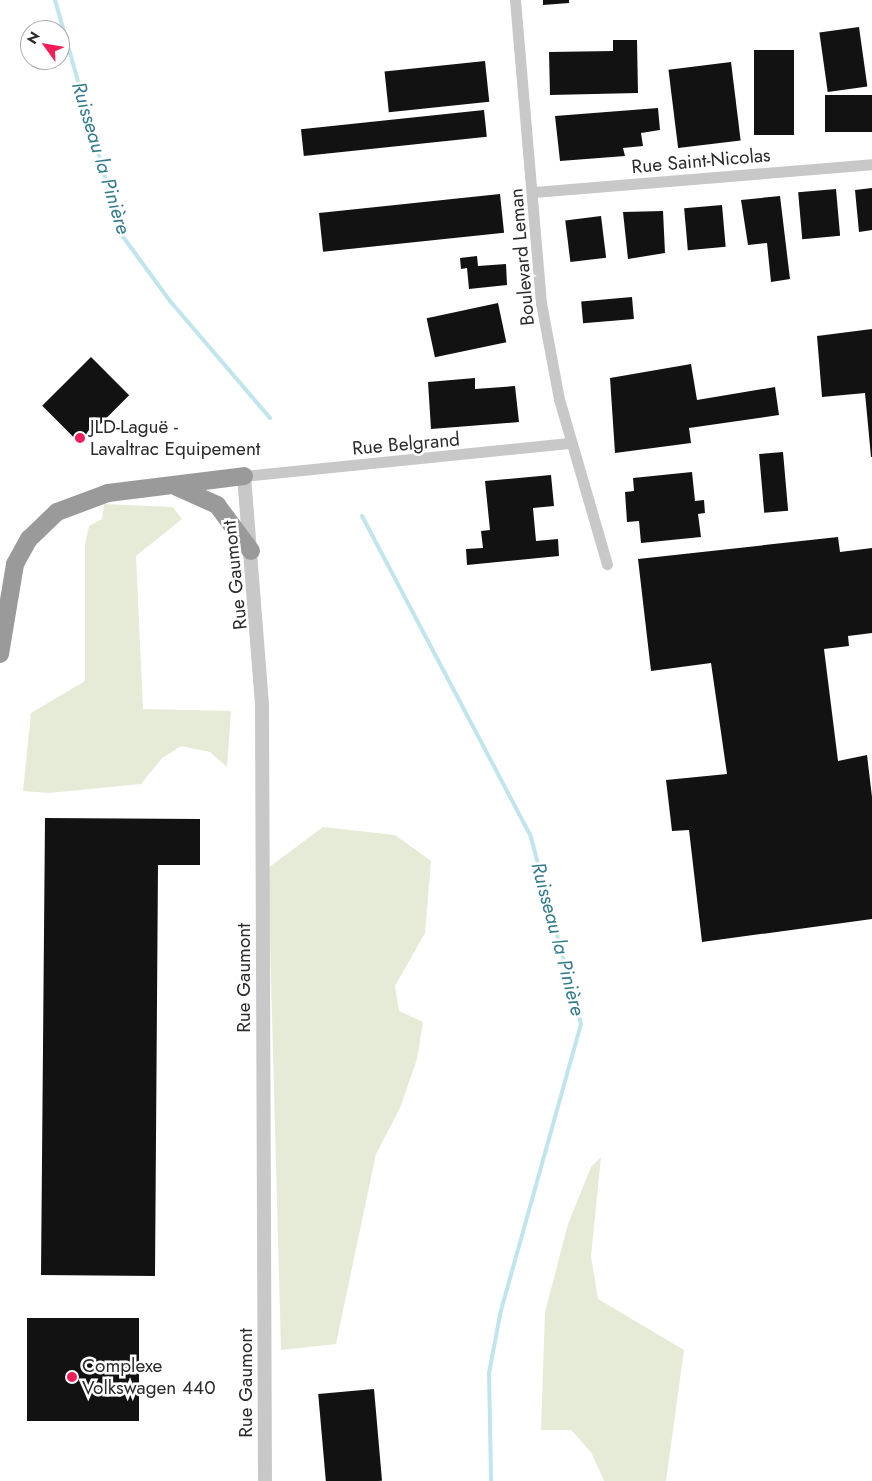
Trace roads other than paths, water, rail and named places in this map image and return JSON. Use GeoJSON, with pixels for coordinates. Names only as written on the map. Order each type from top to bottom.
{"type":"FeatureCollection","features":[{"type":"Feature","properties":{"kind":"highway"},"geometry":{"type":"LineString","coordinates":[[0,654],[11,574],[23,548],[42,525],[68,506],[99,495],[244,476]]}},
{"type":"Feature","properties":{"kind":"highway"},"geometry":{"type":"LineString","coordinates":[[174,486],[217,505],[251,551]]}},
{"type":"Feature","properties":{"kind":"street","name":"Boulevard Leman"},"geometry":{"type":"LineString","coordinates":[[515,0],[534,192],[540,302],[571,443],[607,564]]}},
{"type":"Feature","properties":{"kind":"street","name":"Rue Saint-Nicolas"},"geometry":{"type":"LineString","coordinates":[[534,192],[872,164]]}},
{"type":"Feature","properties":{"kind":"street","name":"Rue Belgrand"},"geometry":{"type":"LineString","coordinates":[[244,476],[571,443]]}},
{"type":"Feature","properties":{"kind":"street","name":"Rue Gaumont"},"geometry":{"type":"LineString","coordinates":[[244,476],[262,713],[265,1481]]}},
{"type":"Feature","properties":{"kind":"waterway","name":"Ruisseau la Pinière"},"geometry":{"type":"LineString","coordinates":[[55,0],[121,234],[170,301],[270,418]]}},
{"type":"Feature","properties":{"kind":"waterway","name":"Ruisseau la Pinière"},"geometry":{"type":"LineString","coordinates":[[362,516],[530,834],[581,1024],[500,1315],[489,1373],[491,1481]]}},
{"type":"Feature","properties":{"kind":"place","name":"JLD-Laguë - Lavaltrac Equipement"},"geometry":{"type":"Point","coordinates":[80,438]}},
{"type":"Feature","properties":{"kind":"place","name":"Complexe Volkswagen 440"},"geometry":{"type":"Point","coordinates":[72,1377]}}]}
